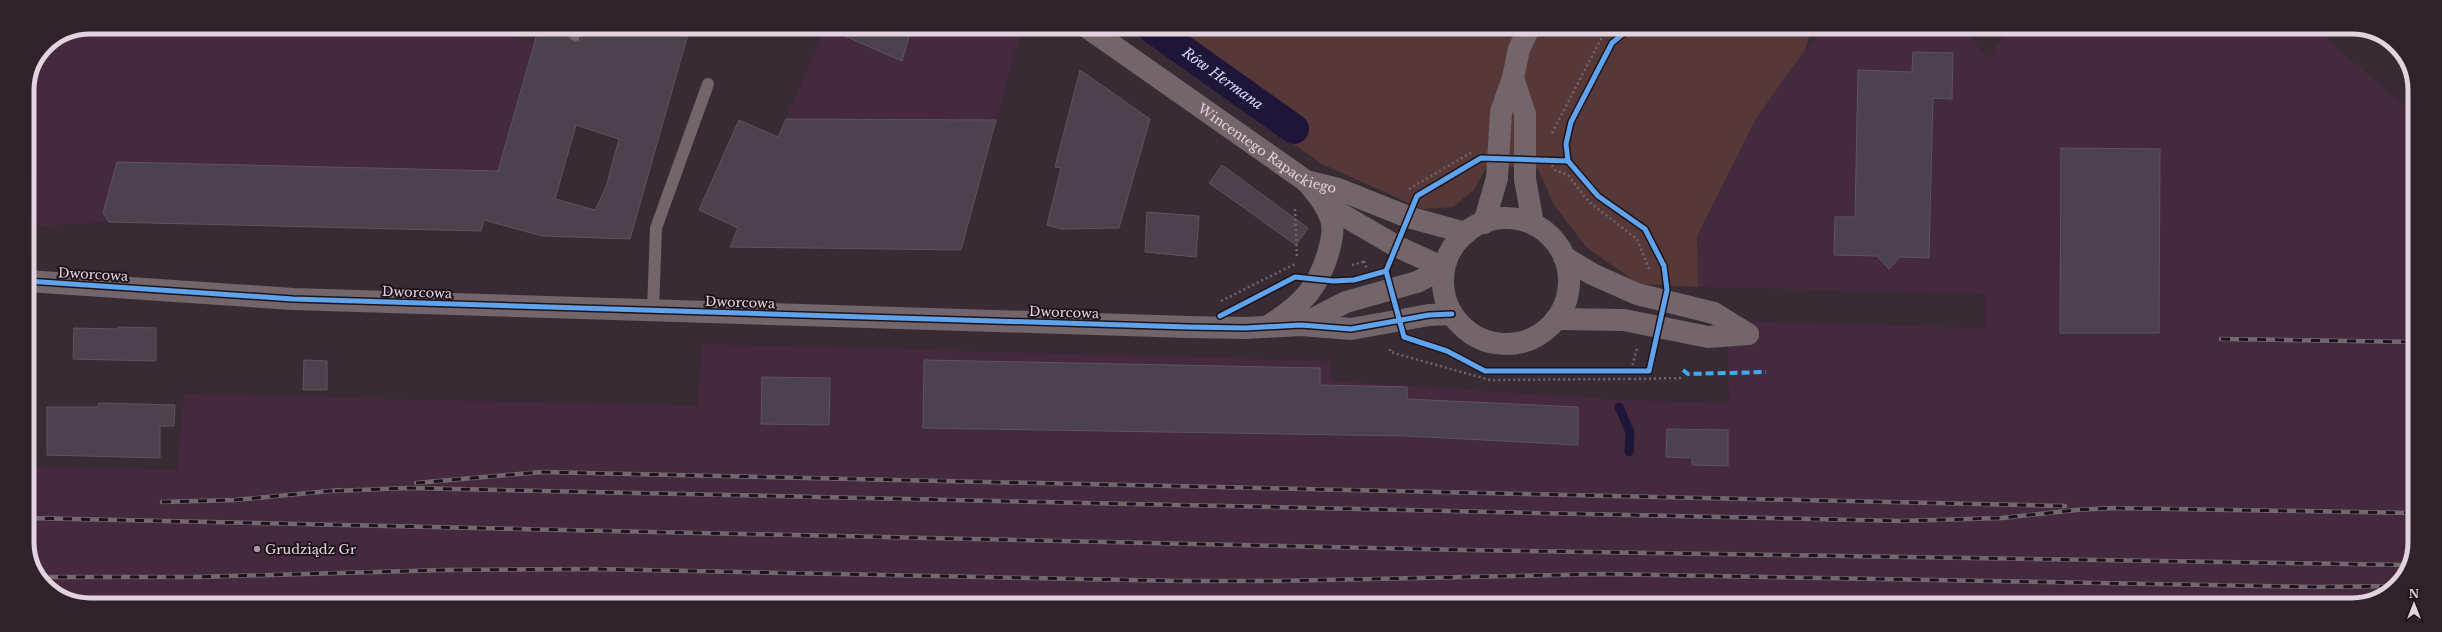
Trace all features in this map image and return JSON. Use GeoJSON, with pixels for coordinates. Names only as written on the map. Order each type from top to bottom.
{"type":"FeatureCollection","features":[{"type":"Feature","properties":{"kind":"street","name":"Wincentego Rapackiego"},"geometry":{"type":"LineString","coordinates":[[1097,34],[1306,181],[1338,189],[1392,211],[1475,228]]}},
{"type":"Feature","properties":{"kind":"street"},"geometry":{"type":"LineString","coordinates":[[1475,228],[1498,178],[1501,112],[1513,78],[1519,49],[1526,34]]}},
{"type":"Feature","properties":{"kind":"street"},"geometry":{"type":"LineString","coordinates":[[1513,78],[1525,114],[1525,179],[1533,224]]}},
{"type":"Feature","properties":{"kind":"street"},"geometry":{"type":"LineString","coordinates":[[1267,327],[1294,310],[1311,292],[1326,265],[1332,235],[1332,220],[1324,204],[1306,181]]}},
{"type":"Feature","properties":{"kind":"street","name":"Wincentego Rapackiego"},"geometry":{"type":"LineString","coordinates":[[1324,204],[1381,237],[1444,268]]}},
{"type":"Feature","properties":{"kind":"street"},"geometry":{"type":"LineString","coordinates":[[1514,218],[1533,224],[1550,236],[1564,257],[1568,270],[1568,290],[1562,311],[1548,328],[1530,340],[1509,344],[1487,342],[1468,332],[1452,314],[1444,296],[1444,268],[1448,256],[1459,238],[1494,219],[1514,218]]}},
{"type":"Feature","properties":{"kind":"street"},"geometry":{"type":"LineString","coordinates":[[1556,319],[1624,320],[1708,337],[1748,334],[1714,313],[1637,294],[1592,274],[1564,257]]}},
{"type":"Feature","properties":{"kind":"street","name":"Dworcowa"},"geometry":{"type":"LineString","coordinates":[[1301,325],[1346,302],[1417,282],[1444,268]]}},
{"type":"Feature","properties":{"kind":"street","name":"Dworcowa"},"geometry":{"type":"LineString","coordinates":[[34,281],[293,299],[1188,327],[1267,327],[1301,325],[1351,329],[1429,315],[1452,314]]}},
{"type":"Feature","properties":{"kind":"lane"},"geometry":{"type":"LineString","coordinates":[[653,310],[656,228],[708,84]]}},
{"type":"Feature","properties":{"kind":"path"},"geometry":{"type":"LineString","coordinates":[[1525,152],[1552,134],[1602,37],[1605,34]]}},
{"type":"Feature","properties":{"kind":"path"},"geometry":{"type":"LineString","coordinates":[[1392,211],[1399,195],[1487,144],[1499,144]]}},
{"type":"Feature","properties":{"kind":"path"},"geometry":{"type":"LineString","coordinates":[[1525,152],[1556,161]]}},
{"type":"Feature","properties":{"kind":"path"},"geometry":{"type":"LineString","coordinates":[[1221,301],[1298,262],[1294,202]]}},
{"type":"Feature","properties":{"kind":"path"},"geometry":{"type":"LineString","coordinates":[[1326,265],[1345,267],[1372,260],[1381,237]]}},
{"type":"Feature","properties":{"kind":"path"},"geometry":{"type":"LineString","coordinates":[[1623,371],[1637,371]]}},
{"type":"Feature","properties":{"kind":"path"},"geometry":{"type":"LineString","coordinates":[[1629,379],[1684,378]]}},
{"type":"Feature","properties":{"kind":"shaded area"},"geometry":{"type":"Polygon","coordinates":[[[90,34],[501,34],[534,43],[481,231],[109,222],[34,227],[35,79],[38,69],[44,59],[59,44],[69,38],[90,34]]]}},
{"type":"Feature","properties":{"kind":"shaded area"},"geometry":{"type":"Polygon","coordinates":[[[823,34],[1020,34],[996,120],[778,137],[823,34]]]}},
{"type":"Feature","properties":{"kind":"shaded area"},"geometry":{"type":"Polygon","coordinates":[[[1137,34],[1810,34],[1805,50],[1757,117],[1697,236],[1698,287],[1639,284],[1586,247],[1554,205],[1538,169],[1488,165],[1474,190],[1453,207],[1422,209],[1322,164],[1137,34]]]}},
{"type":"Feature","properties":{"kind":"shaded area"},"geometry":{"type":"Polygon","coordinates":[[[1821,34],[1968,34],[1988,58],[2006,34],[2322,34],[2408,110],[2408,542],[2405,560],[2394,579],[2377,592],[2359,598],[90,598],[72,595],[56,586],[48,579],[42,570],[35,553],[34,467],[177,470],[184,394],[697,406],[703,344],[1330,361],[1332,381],[1622,400],[1729,403],[1727,321],[1985,328],[1985,294],[1698,287],[1697,236],[1757,117],[1805,50],[1821,34]]]}},
{"type":"Feature","properties":{"kind":"building"},"geometry":{"type":"Polygon","coordinates":[[[537,34],[568,34],[568,37],[574,42],[581,40],[582,34],[688,34],[630,239],[542,236],[484,220],[481,231],[109,222],[103,213],[117,162],[498,171],[537,34]],[[576,125],[555,199],[595,210],[606,187],[619,139],[576,125]]]}},
{"type":"Feature","properties":{"kind":"building"},"geometry":{"type":"Polygon","coordinates":[[[840,34],[903,34],[909,36],[902,61],[840,34]]]}},
{"type":"Feature","properties":{"kind":"building"},"geometry":{"type":"Polygon","coordinates":[[[1913,52],[1953,53],[1952,99],[1933,98],[1929,258],[1900,257],[1889,269],[1877,256],[1834,255],[1835,217],[1855,217],[1858,70],[1912,72],[1913,52]]]}},
{"type":"Feature","properties":{"kind":"building"},"geometry":{"type":"Polygon","coordinates":[[[1080,70],[1150,119],[1119,228],[1061,229],[1047,225],[1061,168],[1055,167],[1080,70]]]}},
{"type":"Feature","properties":{"kind":"building"},"geometry":{"type":"Polygon","coordinates":[[[786,119],[996,120],[961,250],[730,247],[738,228],[699,210],[739,120],[778,137],[786,119]]]}},
{"type":"Feature","properties":{"kind":"building"},"geometry":{"type":"Polygon","coordinates":[[[2061,148],[2160,149],[2159,333],[2060,333],[2061,148]]]}},
{"type":"Feature","properties":{"kind":"building"},"geometry":{"type":"Polygon","coordinates":[[[1222,165],[1308,228],[1296,245],[1209,183],[1222,165]]]}},
{"type":"Feature","properties":{"kind":"building"},"geometry":{"type":"Polygon","coordinates":[[[1147,212],[1199,216],[1196,257],[1145,252],[1147,212]]]}},
{"type":"Feature","properties":{"kind":"building"},"geometry":{"type":"Polygon","coordinates":[[[118,327],[156,328],[156,361],[73,359],[74,328],[117,329],[118,327]]]}},
{"type":"Feature","properties":{"kind":"building"},"geometry":{"type":"Polygon","coordinates":[[[304,360],[327,361],[327,390],[303,390],[304,360]]]}},
{"type":"Feature","properties":{"kind":"building"},"geometry":{"type":"Polygon","coordinates":[[[924,360],[1320,368],[1320,385],[1407,387],[1407,399],[1578,407],[1578,445],[1407,436],[923,428],[924,360]]]}},
{"type":"Feature","properties":{"kind":"building"},"geometry":{"type":"Polygon","coordinates":[[[762,377],[830,378],[829,425],[761,424],[762,377]]]}},
{"type":"Feature","properties":{"kind":"building"},"geometry":{"type":"Polygon","coordinates":[[[99,403],[175,405],[174,426],[160,426],[160,458],[47,455],[47,407],[98,407],[99,403]]]}},
{"type":"Feature","properties":{"kind":"building"},"geometry":{"type":"Polygon","coordinates":[[[1667,429],[1728,430],[1728,466],[1692,465],[1692,458],[1666,457],[1667,429]]]}},
{"type":"Feature","properties":{"kind":"waterway","name":"Rów Hermana"},"geometry":{"type":"LineString","coordinates":[[1160,34],[1294,129]]}},
{"type":"Feature","properties":{"kind":"waterway"},"geometry":{"type":"LineString","coordinates":[[1619,407],[1630,432],[1629,452]]}},
{"type":"Feature","properties":{"kind":"railway"},"geometry":{"type":"LineString","coordinates":[[2221,339],[2408,342]]}},
{"type":"Feature","properties":{"kind":"railway"},"geometry":{"type":"LineString","coordinates":[[416,483],[542,472],[2065,506]]}},
{"type":"Feature","properties":{"kind":"railway"},"geometry":{"type":"LineString","coordinates":[[335,491],[408,488],[1901,521],[2002,518],[2076,510],[2113,508],[2408,513]]}},
{"type":"Feature","properties":{"kind":"railway"},"geometry":{"type":"LineString","coordinates":[[162,502],[235,500],[340,490]]}},
{"type":"Feature","properties":{"kind":"railway"},"geometry":{"type":"LineString","coordinates":[[34,518],[1464,550],[2403,565]]}},
{"type":"Feature","properties":{"kind":"railway"},"geometry":{"type":"LineString","coordinates":[[47,577],[196,577],[446,570],[594,569],[1179,581],[1276,581],[1605,574],[2317,587],[2386,586]]}},
{"type":"Feature","properties":{"kind":"marked path"},"geometry":{"type":"LineString","coordinates":[[1683,370],[1688,374],[1766,372]]}},
{"type":"Feature","properties":{"kind":"cycle path"},"geometry":{"type":"LineString","coordinates":[[1568,161],[1566,144],[1571,122],[1612,43],[1623,34]]}},
{"type":"Feature","properties":{"kind":"cycle path"},"geometry":{"type":"LineString","coordinates":[[1481,158],[1568,161],[1598,196],[1645,229],[1664,266],[1667,290],[1649,371],[1485,371],[1447,351],[1404,337],[1386,271],[1417,196],[1481,158]]}},
{"type":"Feature","properties":{"kind":"cycle path"},"geometry":{"type":"LineString","coordinates":[[1220,316],[1295,277],[1333,281],[1354,280],[1386,271]]}},
{"type":"Feature","properties":{"kind":"cycle path"},"geometry":{"type":"LineString","coordinates":[[34,281],[293,299],[1188,327],[1245,328],[1301,325],[1351,329],[1429,315],[1452,314]]}},
{"type":"Feature","properties":{"kind":"place","name":"Grudziądz Gr"},"geometry":{"type":"Point","coordinates":[257,549]}}]}
